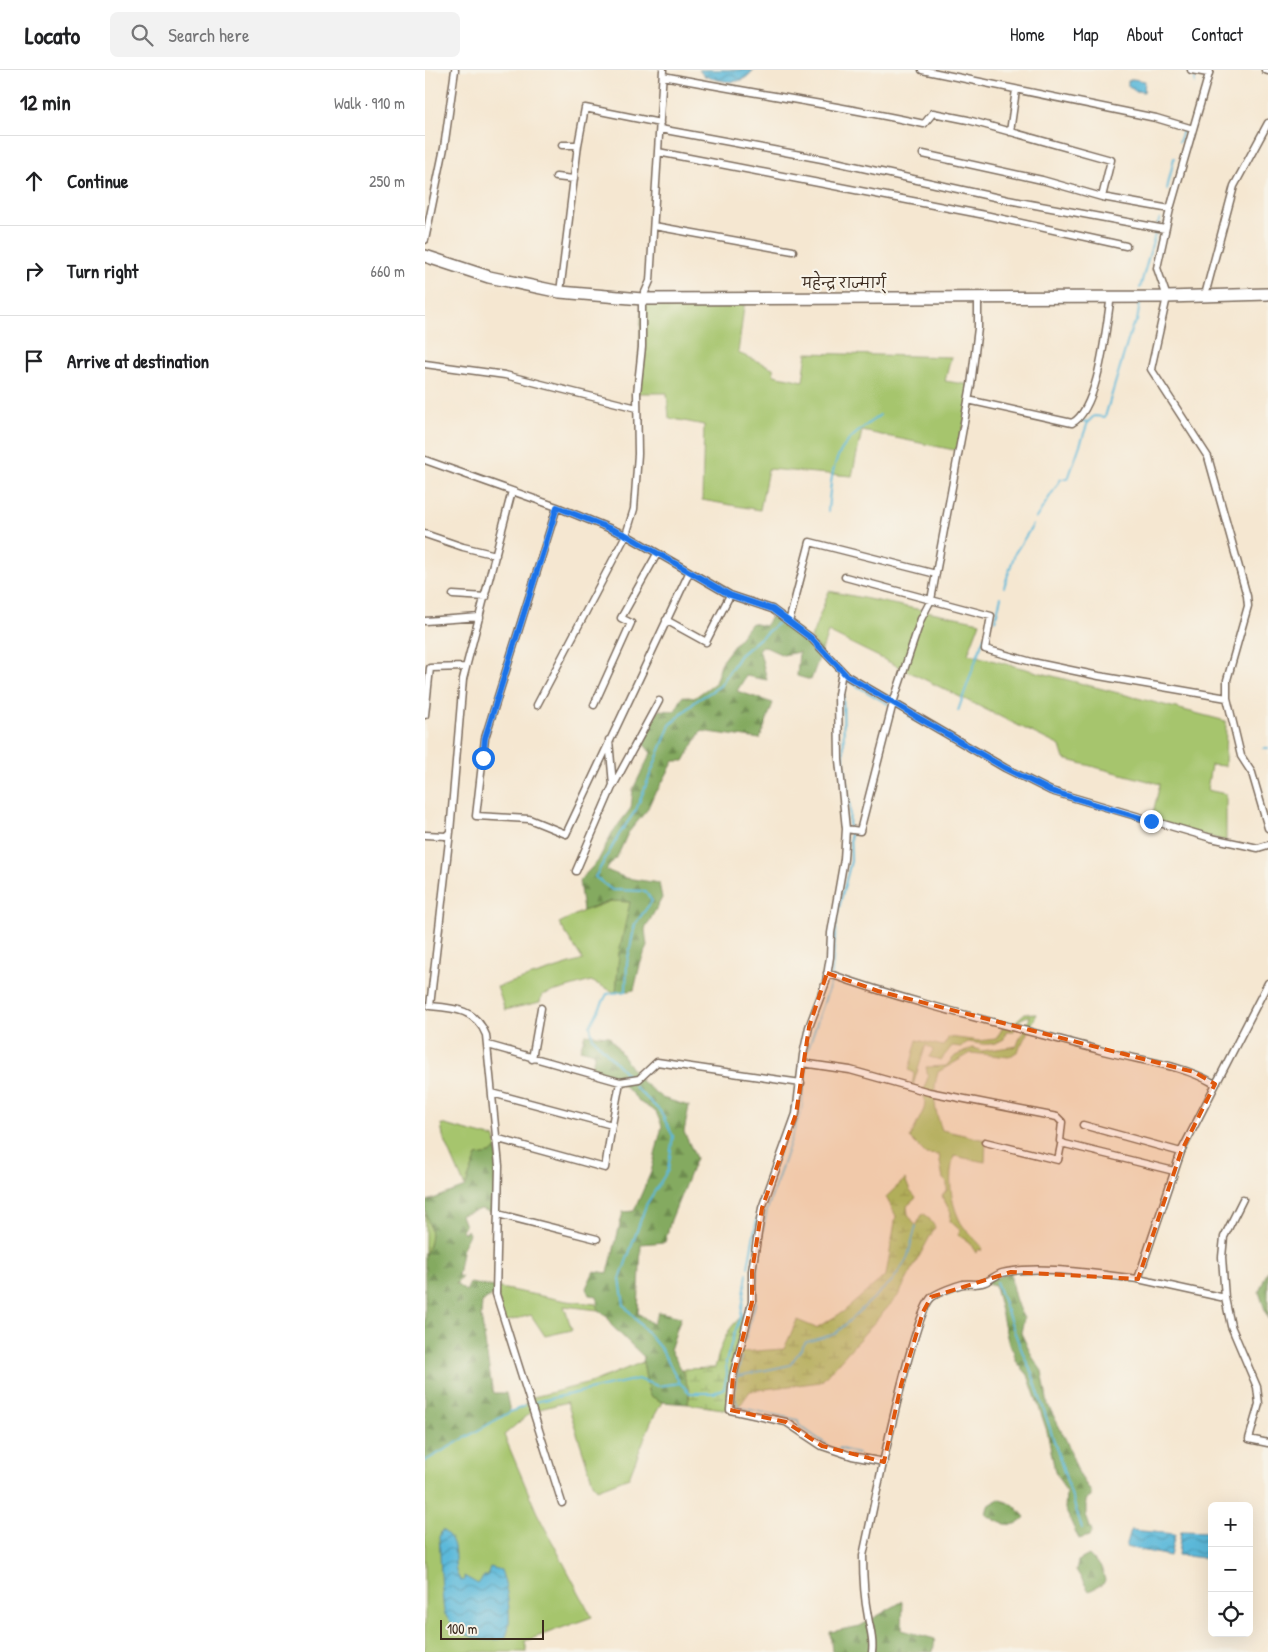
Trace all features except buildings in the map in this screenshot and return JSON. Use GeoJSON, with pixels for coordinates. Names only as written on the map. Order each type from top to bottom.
{"type":"FeatureCollection","features":[{"type":"Feature","properties":{"kind":"highway","name":"महेन्द्र राज्मार्ग्"},"geometry":{"type":"LineString","coordinates":[[425,256],[489,277],[560,292],[642,299],[1167,297],[1268,294]]}},
{"type":"Feature","properties":{"kind":"street"},"geometry":{"type":"LineString","coordinates":[[425,240],[444,148],[455,70]]}},
{"type":"Feature","properties":{"kind":"street"},"geometry":{"type":"LineString","coordinates":[[922,70],[1156,118],[1193,129]]}},
{"type":"Feature","properties":{"kind":"street"},"geometry":{"type":"LineString","coordinates":[[1191,70],[1209,71],[1170,209],[1157,268],[1167,297],[1151,369],[1208,457],[1247,596],[1248,606],[1227,680],[1227,698],[1241,756],[1252,773],[1268,828]]}},
{"type":"Feature","properties":{"kind":"street"},"geometry":{"type":"LineString","coordinates":[[537,705],[626,535],[633,509],[638,454],[637,408],[642,347],[642,299],[650,281],[663,73],[751,93],[855,109],[924,124],[933,114],[1010,132],[1111,160],[1102,197]]}},
{"type":"Feature","properties":{"kind":"street"},"geometry":{"type":"LineString","coordinates":[[1010,132],[1016,90]]}},
{"type":"Feature","properties":{"kind":"street"},"geometry":{"type":"LineString","coordinates":[[560,292],[578,145],[585,108],[660,126],[1008,200],[1165,229]]}},
{"type":"Feature","properties":{"kind":"street"},"geometry":{"type":"LineString","coordinates":[[1205,296],[1234,186],[1268,123]]}},
{"type":"Feature","properties":{"kind":"street"},"geometry":{"type":"LineString","coordinates":[[562,145],[578,145]]}},
{"type":"Feature","properties":{"kind":"street"},"geometry":{"type":"LineString","coordinates":[[658,152],[985,215],[1125,246]]}},
{"type":"Feature","properties":{"kind":"street"},"geometry":{"type":"LineString","coordinates":[[923,154],[1005,171],[1102,197],[1170,209]]}},
{"type":"Feature","properties":{"kind":"street"},"geometry":{"type":"LineString","coordinates":[[556,176],[574,179]]}},
{"type":"Feature","properties":{"kind":"street"},"geometry":{"type":"LineString","coordinates":[[654,226],[793,251]]}},
{"type":"Feature","properties":{"kind":"street"},"geometry":{"type":"LineString","coordinates":[[967,400],[1072,423],[1080,419],[1088,404],[1096,376],[1111,296]]}},
{"type":"Feature","properties":{"kind":"street"},"geometry":{"type":"LineString","coordinates":[[846,829],[860,831],[893,703],[921,619],[931,600],[956,476],[976,349],[978,298]]}},
{"type":"Feature","properties":{"kind":"street"},"geometry":{"type":"LineString","coordinates":[[425,364],[505,375],[637,408]]}},
{"type":"Feature","properties":{"kind":"street"},"geometry":{"type":"LineString","coordinates":[[425,460],[557,507],[626,535],[730,595],[772,609],[811,638],[842,672],[1005,768],[1051,791],[1211,838],[1258,848],[1268,845]]}},
{"type":"Feature","properties":{"kind":"street"},"geometry":{"type":"LineString","coordinates":[[512,492],[486,597],[466,667],[450,832],[427,1006],[467,1011],[484,1028],[488,1045],[499,1166],[496,1294],[562,1503]]}},
{"type":"Feature","properties":{"kind":"street"},"geometry":{"type":"LineString","coordinates":[[557,507],[485,738],[476,816],[529,819],[566,834],[609,739],[689,573]]}},
{"type":"Feature","properties":{"kind":"street"},"geometry":{"type":"LineString","coordinates":[[425,534],[463,547],[496,555]]}},
{"type":"Feature","properties":{"kind":"street"},"geometry":{"type":"LineString","coordinates":[[789,622],[810,542],[936,574]]}},
{"type":"Feature","properties":{"kind":"street"},"geometry":{"type":"LineString","coordinates":[[594,704],[631,623],[621,618],[657,554]]}},
{"type":"Feature","properties":{"kind":"street"},"geometry":{"type":"LineString","coordinates":[[845,577],[991,616],[985,649],[1032,662],[1092,675],[1227,698]]}},
{"type":"Feature","properties":{"kind":"street"},"geometry":{"type":"LineString","coordinates":[[453,595],[486,597]]}},
{"type":"Feature","properties":{"kind":"street"},"geometry":{"type":"LineString","coordinates":[[666,620],[705,642],[730,595]]}},
{"type":"Feature","properties":{"kind":"street"},"geometry":{"type":"LineString","coordinates":[[425,621],[480,618]]}},
{"type":"Feature","properties":{"kind":"street"},"geometry":{"type":"LineString","coordinates":[[425,714],[429,668],[466,667]]}},
{"type":"Feature","properties":{"kind":"street"},"geometry":{"type":"LineString","coordinates":[[842,672],[838,694],[839,751],[846,829],[844,859],[833,915],[827,973],[809,1027],[802,1063],[796,1114],[762,1208],[752,1271],[752,1302],[733,1376],[730,1410],[785,1422],[822,1446],[853,1456],[884,1462]]}},
{"type":"Feature","properties":{"kind":"street"},"geometry":{"type":"LineString","coordinates":[[576,871],[613,785],[659,701]]}},
{"type":"Feature","properties":{"kind":"street"},"geometry":{"type":"LineString","coordinates":[[609,739],[613,785]]}},
{"type":"Feature","properties":{"kind":"street"},"geometry":{"type":"LineString","coordinates":[[425,835],[446,836],[450,832]]}},
{"type":"Feature","properties":{"kind":"street"},"geometry":{"type":"LineString","coordinates":[[827,973],[878,991],[1123,1056],[1194,1072],[1215,1084]]}},
{"type":"Feature","properties":{"kind":"street"},"geometry":{"type":"LineString","coordinates":[[1138,1279],[1181,1152],[1268,983]]}},
{"type":"Feature","properties":{"kind":"street"},"geometry":{"type":"LineString","coordinates":[[532,1059],[541,1008]]}},
{"type":"Feature","properties":{"kind":"street"},"geometry":{"type":"LineString","coordinates":[[488,1045],[532,1059],[619,1082],[639,1079],[657,1062],[801,1083]]}},
{"type":"Feature","properties":{"kind":"street"},"geometry":{"type":"LineString","coordinates":[[802,1063],[850,1070],[929,1092],[1057,1117],[1062,1122],[1060,1141],[1065,1144],[1174,1172]]}},
{"type":"Feature","properties":{"kind":"street"},"geometry":{"type":"LineString","coordinates":[[495,1138],[605,1168],[619,1082]]}},
{"type":"Feature","properties":{"kind":"street"},"geometry":{"type":"LineString","coordinates":[[492,1093],[612,1125]]}},
{"type":"Feature","properties":{"kind":"street"},"geometry":{"type":"LineString","coordinates":[[1083,1125],[1181,1152]]}},
{"type":"Feature","properties":{"kind":"street"},"geometry":{"type":"LineString","coordinates":[[985,1142],[1058,1160],[1061,1146],[1065,1144]]}},
{"type":"Feature","properties":{"kind":"street"},"geometry":{"type":"LineString","coordinates":[[1243,1199],[1224,1237],[1222,1258],[1225,1298],[1231,1326],[1257,1387],[1259,1404],[1249,1439],[1268,1443]]}},
{"type":"Feature","properties":{"kind":"street"},"geometry":{"type":"LineString","coordinates":[[498,1214],[597,1239]]}},
{"type":"Feature","properties":{"kind":"street"},"geometry":{"type":"LineString","coordinates":[[872,1652],[874,1640],[868,1618],[863,1582],[863,1556],[901,1385],[923,1312],[931,1298],[964,1284],[983,1284],[1000,1273],[1011,1272],[1060,1272],[1138,1279],[1225,1298]]}},
{"type":"Feature","properties":{"kind":"highlighted area"},"geometry":{"type":"Polygon","coordinates":[[[827,973],[878,991],[1194,1072],[1215,1084],[1181,1152],[1138,1279],[1011,1272],[931,1297],[923,1312],[901,1385],[884,1462],[822,1446],[786,1422],[730,1410],[733,1376],[752,1302],[752,1271],[762,1208],[796,1114],[809,1027],[827,973]]]}},
{"type":"Feature","properties":{"kind":"green space"},"geometry":{"type":"Polygon","coordinates":[[[642,299],[745,299],[738,353],[773,368],[774,375],[803,381],[807,353],[951,357],[945,381],[971,385],[959,451],[862,431],[852,476],[768,469],[760,510],[702,500],[704,425],[669,418],[667,393],[637,393],[642,299]]]}},
{"type":"Feature","properties":{"kind":"green space"},"geometry":{"type":"Polygon","coordinates":[[[829,591],[980,622],[968,654],[1226,721],[1225,766],[1211,765],[1207,790],[1226,794],[1226,841],[1151,821],[1160,784],[1064,759],[1060,746],[828,632],[822,650],[811,638],[829,591]]]}},
{"type":"Feature","properties":{"kind":"green space"},"geometry":{"type":"Polygon","coordinates":[[[775,611],[822,650],[811,680],[797,676],[799,652],[783,655],[763,646],[759,648],[767,680],[746,676],[737,691],[773,703],[760,739],[701,731],[684,761],[674,761],[658,790],[655,792],[647,810],[628,833],[618,855],[606,870],[626,878],[659,883],[662,898],[645,929],[647,946],[634,990],[616,993],[619,953],[630,902],[611,901],[583,911],[579,881],[598,861],[612,833],[631,808],[633,789],[651,753],[641,741],[659,710],[675,711],[683,696],[694,698],[715,683],[722,661],[751,623],[765,626],[775,611]]]}},
{"type":"Feature","properties":{"kind":"green space"},"geometry":{"type":"Polygon","coordinates":[[[611,901],[631,902],[619,953],[616,993],[591,981],[542,995],[540,1002],[505,1010],[497,987],[583,960],[559,923],[583,911],[611,901]]]}},
{"type":"Feature","properties":{"kind":"green space"},"geometry":{"type":"Polygon","coordinates":[[[1025,1013],[1037,1014],[1018,1051],[1009,1057],[971,1053],[938,1072],[936,1080],[935,1101],[942,1130],[986,1140],[985,1162],[954,1156],[951,1172],[952,1196],[959,1219],[966,1230],[982,1247],[981,1251],[979,1249],[976,1253],[969,1242],[958,1235],[960,1230],[950,1221],[951,1213],[942,1196],[947,1190],[947,1183],[943,1179],[939,1155],[926,1154],[910,1138],[924,1109],[923,1091],[928,1077],[926,1067],[946,1066],[955,1056],[973,1048],[982,1051],[1017,1046],[1030,1016],[1019,1021],[1014,1031],[1006,1031],[1004,1039],[999,1042],[986,1044],[968,1042],[961,1047],[952,1046],[941,1060],[929,1057],[933,1050],[926,1045],[912,1088],[914,1073],[909,1070],[917,1040],[943,1046],[949,1037],[979,1041],[996,1039],[1005,1024],[1014,1023],[1025,1013]]]}},
{"type":"Feature","properties":{"kind":"green space"},"geometry":{"type":"Polygon","coordinates":[[[585,1034],[609,1036],[639,1079],[662,1098],[689,1106],[684,1132],[696,1158],[671,1220],[665,1242],[641,1244],[638,1313],[653,1324],[659,1312],[681,1317],[670,1350],[687,1382],[688,1404],[662,1402],[649,1395],[643,1362],[644,1357],[611,1325],[607,1316],[598,1310],[597,1296],[589,1295],[586,1288],[594,1271],[608,1273],[623,1212],[634,1211],[651,1172],[662,1126],[656,1112],[641,1103],[620,1082],[590,1074],[595,1053],[580,1049],[585,1034]]]}},
{"type":"Feature","properties":{"kind":"green space"},"geometry":{"type":"Polygon","coordinates":[[[441,1124],[495,1138],[497,1149],[490,1154],[477,1156],[465,1187],[443,1136],[441,1124]]]}},
{"type":"Feature","properties":{"kind":"green space"},"geometry":{"type":"Polygon","coordinates":[[[497,1149],[498,1214],[481,1209],[461,1215],[465,1226],[462,1231],[465,1233],[467,1230],[469,1234],[463,1246],[458,1276],[462,1277],[456,1284],[466,1291],[470,1283],[495,1287],[496,1294],[482,1302],[481,1316],[492,1388],[494,1393],[506,1393],[510,1412],[425,1461],[425,1255],[431,1233],[425,1202],[465,1187],[477,1156],[490,1154],[497,1149]]]}},
{"type":"Feature","properties":{"kind":"green space"},"geometry":{"type":"Polygon","coordinates":[[[905,1179],[910,1191],[916,1198],[907,1206],[908,1214],[916,1226],[923,1213],[935,1227],[898,1296],[821,1382],[750,1391],[739,1407],[730,1410],[688,1404],[690,1393],[682,1369],[715,1368],[726,1335],[742,1316],[750,1311],[740,1352],[784,1349],[797,1320],[816,1328],[843,1312],[886,1275],[896,1216],[886,1197],[905,1179]]]}},
{"type":"Feature","properties":{"kind":"green space"},"geometry":{"type":"Polygon","coordinates":[[[425,1214],[430,1224],[431,1234],[425,1255],[425,1214]]]}},
{"type":"Feature","properties":{"kind":"green space"},"geometry":{"type":"Polygon","coordinates":[[[1268,1270],[1268,1319],[1259,1292],[1268,1270]]]}},
{"type":"Feature","properties":{"kind":"green space"},"geometry":{"type":"Polygon","coordinates":[[[1011,1272],[1015,1296],[1024,1318],[1021,1333],[1033,1358],[1042,1371],[1048,1405],[1066,1440],[1079,1474],[1091,1492],[1091,1497],[1086,1500],[1086,1516],[1092,1532],[1089,1536],[1079,1539],[1065,1509],[1066,1492],[1055,1471],[1047,1431],[1028,1375],[1016,1361],[1013,1350],[1009,1345],[995,1286],[983,1283],[1011,1272]]]}},
{"type":"Feature","properties":{"kind":"green space"},"geometry":{"type":"Polygon","coordinates":[[[495,1287],[567,1301],[596,1304],[598,1310],[564,1306],[572,1330],[545,1336],[531,1315],[505,1322],[495,1287]]]}},
{"type":"Feature","properties":{"kind":"green space"},"geometry":{"type":"Polygon","coordinates":[[[643,1362],[649,1395],[662,1402],[651,1422],[629,1477],[597,1489],[593,1483],[567,1402],[532,1411],[504,1435],[537,1513],[592,1617],[525,1641],[527,1652],[425,1652],[425,1461],[510,1412],[525,1406],[529,1398],[590,1383],[643,1362]]]}},
{"type":"Feature","properties":{"kind":"green space"},"geometry":{"type":"Polygon","coordinates":[[[999,1499],[1014,1505],[1025,1517],[1016,1524],[1011,1525],[1001,1523],[990,1517],[986,1514],[988,1506],[999,1499]]]}},
{"type":"Feature","properties":{"kind":"green space"},"geometry":{"type":"Polygon","coordinates":[[[1089,1555],[1101,1567],[1105,1580],[1103,1584],[1089,1591],[1076,1570],[1078,1561],[1089,1555]]]}},
{"type":"Feature","properties":{"kind":"green space"},"geometry":{"type":"Polygon","coordinates":[[[903,1601],[902,1630],[935,1639],[933,1652],[832,1652],[830,1632],[860,1626],[903,1601]]]}},
{"type":"Feature","properties":{"kind":"water"},"geometry":{"type":"Polygon","coordinates":[[[699,70],[753,70],[743,79],[731,82],[704,76],[699,70]]]}},
{"type":"Feature","properties":{"kind":"water"},"geometry":{"type":"Polygon","coordinates":[[[1133,79],[1145,81],[1144,92],[1135,91],[1128,86],[1128,81],[1133,79]]]}},
{"type":"Feature","properties":{"kind":"water"},"geometry":{"type":"Polygon","coordinates":[[[442,1530],[449,1536],[452,1542],[457,1575],[461,1581],[464,1580],[464,1576],[478,1584],[484,1576],[487,1576],[490,1567],[501,1570],[507,1595],[509,1615],[508,1632],[505,1638],[496,1640],[479,1639],[463,1633],[450,1622],[445,1614],[439,1537],[442,1530]]]}},
{"type":"Feature","properties":{"kind":"water"},"geometry":{"type":"Polygon","coordinates":[[[1131,1530],[1175,1534],[1170,1556],[1126,1547],[1131,1530]]]}},
{"type":"Feature","properties":{"kind":"water"},"geometry":{"type":"Polygon","coordinates":[[[1181,1531],[1208,1532],[1208,1559],[1178,1555],[1181,1531]]]}},
{"type":"Feature","properties":{"kind":"waterway"},"geometry":{"type":"LineString","coordinates":[[1195,73],[1195,84]]}},
{"type":"Feature","properties":{"kind":"waterway"},"geometry":{"type":"LineString","coordinates":[[1179,142],[1183,131]]}},
{"type":"Feature","properties":{"kind":"waterway"},"geometry":{"type":"LineString","coordinates":[[1167,189],[1174,158]]}},
{"type":"Feature","properties":{"kind":"waterway"},"geometry":{"type":"LineString","coordinates":[[1157,226],[1160,218]]}},
{"type":"Feature","properties":{"kind":"waterway"},"geometry":{"type":"LineString","coordinates":[[1140,288],[1156,230]]}},
{"type":"Feature","properties":{"kind":"waterway"},"geometry":{"type":"LineString","coordinates":[[1083,421],[1088,422],[1094,416],[1105,417],[1132,327],[1137,321],[1140,303]]}},
{"type":"Feature","properties":{"kind":"waterway"},"geometry":{"type":"LineString","coordinates":[[828,511],[832,477],[839,454],[854,436],[880,415]]}},
{"type":"Feature","properties":{"kind":"waterway"},"geometry":{"type":"LineString","coordinates":[[1036,518],[1061,479],[1068,479],[1088,422]]}},
{"type":"Feature","properties":{"kind":"waterway"},"geometry":{"type":"LineString","coordinates":[[1004,587],[1015,553],[1033,525]]}},
{"type":"Feature","properties":{"kind":"waterway"},"geometry":{"type":"LineString","coordinates":[[995,621],[1001,597]]}},
{"type":"Feature","properties":{"kind":"waterway"},"geometry":{"type":"LineString","coordinates":[[630,1078],[593,1038],[590,1026],[607,994],[626,991],[627,963],[635,924],[652,901],[645,891],[612,890],[595,877],[620,833],[636,810],[670,725],[696,701],[720,686],[740,655],[779,622]]}},
{"type":"Feature","properties":{"kind":"waterway"},"geometry":{"type":"LineString","coordinates":[[958,711],[984,637]]}},
{"type":"Feature","properties":{"kind":"waterway"},"geometry":{"type":"LineString","coordinates":[[849,827],[850,808],[844,761],[843,682],[848,681],[888,704]]}},
{"type":"Feature","properties":{"kind":"waterway"},"geometry":{"type":"LineString","coordinates":[[909,716],[920,722]]}},
{"type":"Feature","properties":{"kind":"waterway"},"geometry":{"type":"LineString","coordinates":[[807,1052],[831,982],[837,916],[851,861],[850,833]]}},
{"type":"Feature","properties":{"kind":"waterway"},"geometry":{"type":"LineString","coordinates":[[759,1251],[767,1210],[802,1108],[806,1057]]}},
{"type":"Feature","properties":{"kind":"waterway"},"geometry":{"type":"LineString","coordinates":[[535,1402],[638,1379],[658,1386],[680,1383],[661,1349],[624,1305],[620,1279],[646,1205],[668,1170],[673,1136],[660,1111],[634,1086]]}},
{"type":"Feature","properties":{"kind":"waterway"},"geometry":{"type":"LineString","coordinates":[[763,1197],[794,1109]]}},
{"type":"Feature","properties":{"kind":"waterway"},"geometry":{"type":"LineString","coordinates":[[748,1267],[757,1218]]}},
{"type":"Feature","properties":{"kind":"waterway"},"geometry":{"type":"LineString","coordinates":[[738,1376],[790,1365],[806,1342],[835,1334],[893,1280],[907,1259],[916,1226]]}},
{"type":"Feature","properties":{"kind":"waterway"},"geometry":{"type":"LineString","coordinates":[[745,1340],[755,1304],[758,1257]]}},
{"type":"Feature","properties":{"kind":"waterway"},"geometry":{"type":"LineString","coordinates":[[680,1383],[690,1393],[714,1393],[724,1388],[727,1375],[726,1362],[741,1316],[747,1274]]}},
{"type":"Feature","properties":{"kind":"waterway"},"geometry":{"type":"LineString","coordinates":[[996,1282],[1032,1373],[1082,1528]]}},
{"type":"Feature","properties":{"kind":"waterway"},"geometry":{"type":"LineString","coordinates":[[741,1357],[735,1383],[735,1396],[739,1407],[798,1420],[799,1425],[827,1445]]}},
{"type":"Feature","properties":{"kind":"waterway"},"geometry":{"type":"LineString","coordinates":[[425,1461],[510,1412],[525,1406]]}},
{"type":"Feature","properties":{"kind":"waterway"},"geometry":{"type":"LineString","coordinates":[[839,1448],[858,1454]]}},
{"type":"Feature","properties":{"kind":"route"},"geometry":{"type":"LineString","coordinates":[[483,758],[485,738],[557,507],[626,535],[730,595],[772,609],[811,638],[847,676],[957,738],[1005,768],[1051,791],[1151,821]]}}]}
